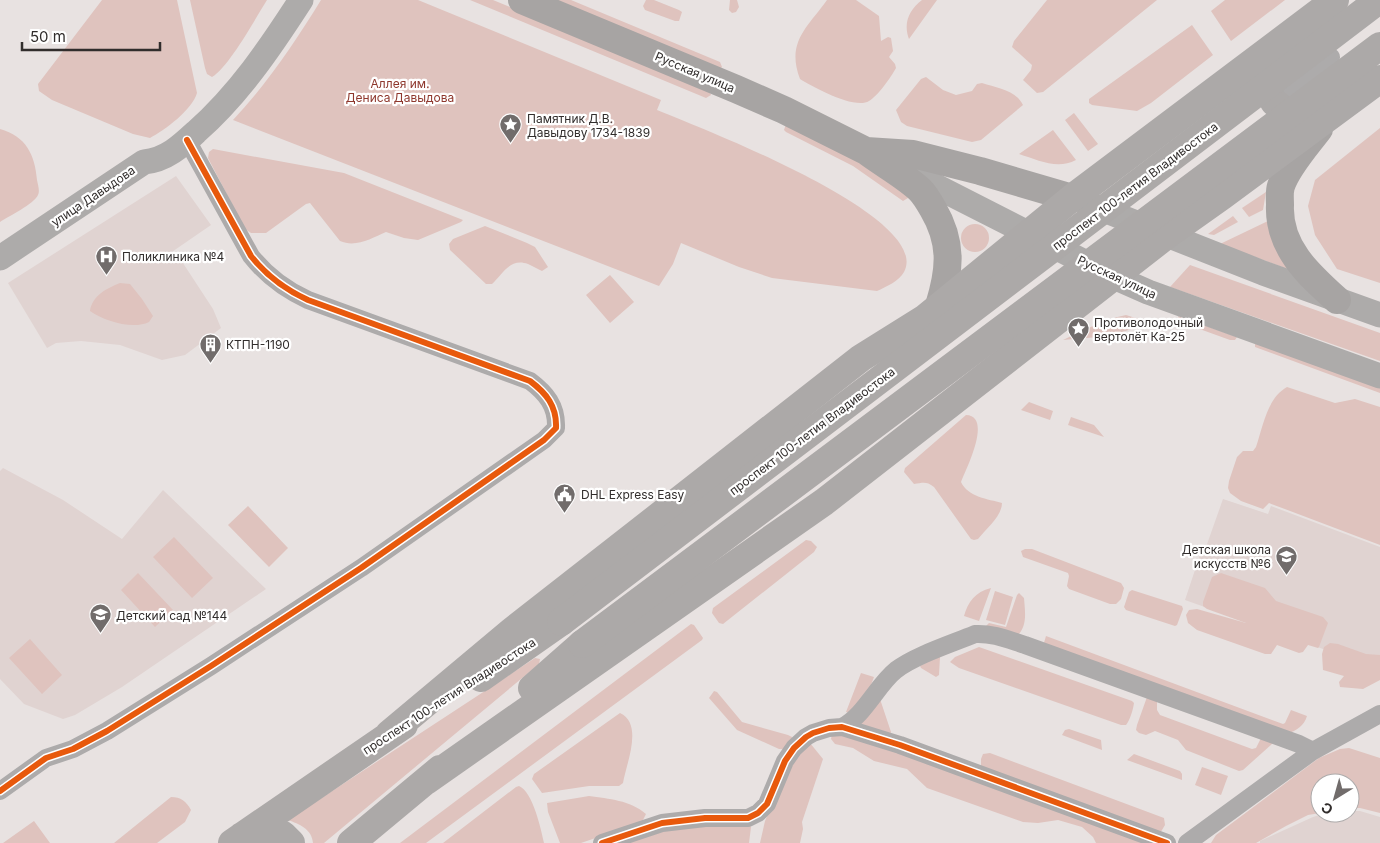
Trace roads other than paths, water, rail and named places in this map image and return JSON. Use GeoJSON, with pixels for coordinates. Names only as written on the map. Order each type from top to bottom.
{"type":"FeatureCollection","features":[{"type":"Feature","properties":{"kind":"highway"},"geometry":{"type":"LineString","coordinates":[[389,734],[560,593],[861,358],[925,318],[1072,198],[1335,0]]}},
{"type":"Feature","properties":{"kind":"highway","name":"проспект 100-летия Владивостока"},"geometry":{"type":"LineString","coordinates":[[237,840],[389,734],[483,677],[561,622],[1379,0]]}},
{"type":"Feature","properties":{"kind":"highway"},"geometry":{"type":"LineString","coordinates":[[364,839],[426,781],[582,644],[1380,46]]}},
{"type":"Feature","properties":{"kind":"highway"},"geometry":{"type":"LineString","coordinates":[[1262,56],[1261,80],[1274,102],[1294,119],[1326,119]]}},
{"type":"Feature","properties":{"kind":"highway"},"geometry":{"type":"LineString","coordinates":[[426,781],[824,502],[1167,235],[1380,79]]}},
{"type":"Feature","properties":{"kind":"highway"},"geometry":{"type":"LineString","coordinates":[[882,344],[901,354],[920,371],[930,399],[925,424]]}},
{"type":"Feature","properties":{"kind":"highway"},"geometry":{"type":"LineString","coordinates":[[237,840],[259,832],[283,835],[291,843]]}},
{"type":"Feature","properties":{"kind":"main road","name":"улица Давыдова"},"geometry":{"type":"LineString","coordinates":[[0,258],[144,162],[153,161],[171,153],[187,140],[219,111],[241,87],[300,0]]}},
{"type":"Feature","properties":{"kind":"main road","name":"Русская улица"},"geometry":{"type":"LineString","coordinates":[[522,0],[784,110],[1114,277],[1148,292],[1380,376]]}},
{"type":"Feature","properties":{"kind":"main road"},"geometry":{"type":"LineString","coordinates":[[1326,119],[1296,158],[1280,186],[1279,210],[1283,234],[1294,255],[1307,272],[1337,300]]}},
{"type":"Feature","properties":{"kind":"main road","name":"Русская улица"},"geometry":{"type":"LineString","coordinates":[[866,151],[913,154],[980,170],[1072,198],[1380,315]]}},
{"type":"Feature","properties":{"kind":"main road"},"geometry":{"type":"LineString","coordinates":[[866,151],[920,190],[937,216],[947,240],[949,259],[946,285],[939,306]]}},
{"type":"Feature","properties":{"kind":"street"},"geometry":{"type":"LineString","coordinates":[[1274,102],[1331,57]]}},
{"type":"Feature","properties":{"kind":"street"},"geometry":{"type":"LineString","coordinates":[[0,791],[46,758],[73,749],[107,731],[211,666],[384,552],[544,440],[556,428],[554,408],[541,389],[530,381],[308,300],[275,280],[251,256],[187,140]]}},
{"type":"Feature","properties":{"kind":"street"},"geometry":{"type":"LineString","coordinates":[[842,727],[854,718],[895,671],[927,654],[975,634],[993,635],[1145,688],[1299,744],[1313,751]]}},
{"type":"Feature","properties":{"kind":"street"},"geometry":{"type":"LineString","coordinates":[[1187,843],[1313,751],[1380,714]]}},
{"type":"Feature","properties":{"kind":"street"},"geometry":{"type":"LineString","coordinates":[[602,843],[662,823],[704,818],[748,818],[758,813],[767,804],[785,761],[794,748],[813,733],[842,727],[900,745],[1167,843]]}},
{"type":"Feature","properties":{"kind":"place","name":"Памятник Д.В. Давыдову 1734-1839"},"geometry":{"type":"Point","coordinates":[511,144]}},
{"type":"Feature","properties":{"kind":"place","name":"Поликлиника №4"},"geometry":{"type":"Point","coordinates":[106,275]}},
{"type":"Feature","properties":{"kind":"place","name":"Противолодочный вертолёт Ка-25"},"geometry":{"type":"Point","coordinates":[1078,348]}},
{"type":"Feature","properties":{"kind":"place","name":"КТПН-1190"},"geometry":{"type":"Point","coordinates":[210,363]}},
{"type":"Feature","properties":{"kind":"place","name":"DHL Express Easy"},"geometry":{"type":"Point","coordinates":[565,513]}},
{"type":"Feature","properties":{"kind":"place","name":"Детская школа искусств №6"},"geometry":{"type":"Point","coordinates":[1287,575]}},
{"type":"Feature","properties":{"kind":"place","name":"Детский сад №144"},"geometry":{"type":"Point","coordinates":[100,634]}},
{"type":"Feature","properties":{"kind":"park label","name":"Аллея им. Дениса Давыдова"},"geometry":{"type":"Point","coordinates":[400,90]}}]}
